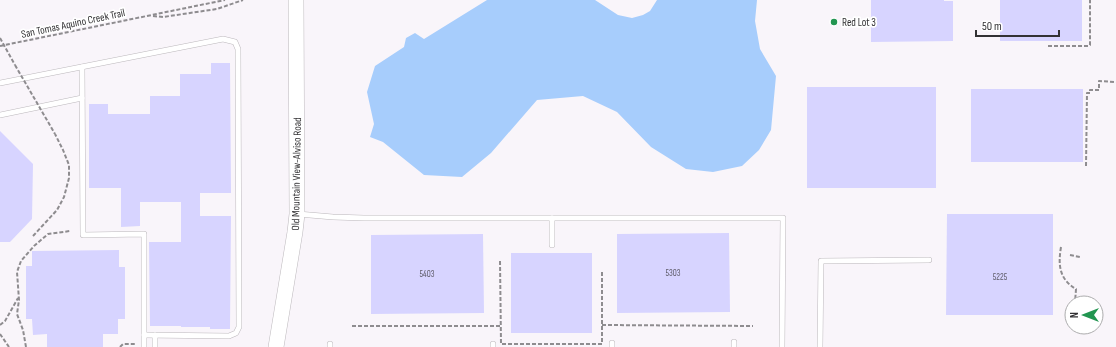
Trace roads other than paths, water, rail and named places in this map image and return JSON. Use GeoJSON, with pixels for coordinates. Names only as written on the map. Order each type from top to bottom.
{"type":"FeatureCollection","features":[{"type":"Feature","properties":{"kind":"street","name":"Old Mountain View-Alviso Road"},"geometry":{"type":"LineString","coordinates":[[276,347],[297,214],[296,0]]}},
{"type":"Feature","properties":{"kind":"lane"},"geometry":{"type":"LineString","coordinates":[[0,83],[223,39],[235,42],[238,49],[239,327],[236,332],[229,336],[144,336]]}},
{"type":"Feature","properties":{"kind":"lane"},"geometry":{"type":"LineString","coordinates":[[82,67],[83,235],[144,234],[144,347]]}},
{"type":"Feature","properties":{"kind":"lane"},"geometry":{"type":"LineString","coordinates":[[0,115],[82,98]]}},
{"type":"Feature","properties":{"kind":"lane"},"geometry":{"type":"LineString","coordinates":[[297,214],[364,218],[783,218],[782,347]]}},
{"type":"Feature","properties":{"kind":"lane"},"geometry":{"type":"LineString","coordinates":[[552,218],[552,245]]}},
{"type":"Feature","properties":{"kind":"lane"},"geometry":{"type":"LineString","coordinates":[[820,347],[821,261],[929,260]]}},
{"type":"Feature","properties":{"kind":"lane"},"geometry":{"type":"LineString","coordinates":[[155,336],[155,347]]}},
{"type":"Feature","properties":{"kind":"water"},"geometry":{"type":"Polygon","coordinates":[[[487,0],[595,0],[618,15],[632,18],[650,11],[657,0],[757,0],[755,21],[760,49],[776,76],[771,130],[759,150],[742,166],[713,172],[686,169],[651,147],[617,112],[583,96],[537,100],[491,153],[462,177],[424,175],[383,142],[370,137],[374,124],[367,92],[375,66],[404,47],[406,38],[415,33],[424,39],[487,0]]]}},
{"type":"Feature","properties":{"kind":"place","name":"Red Lot 3"},"geometry":{"type":"Point","coordinates":[834,22]}}]}
